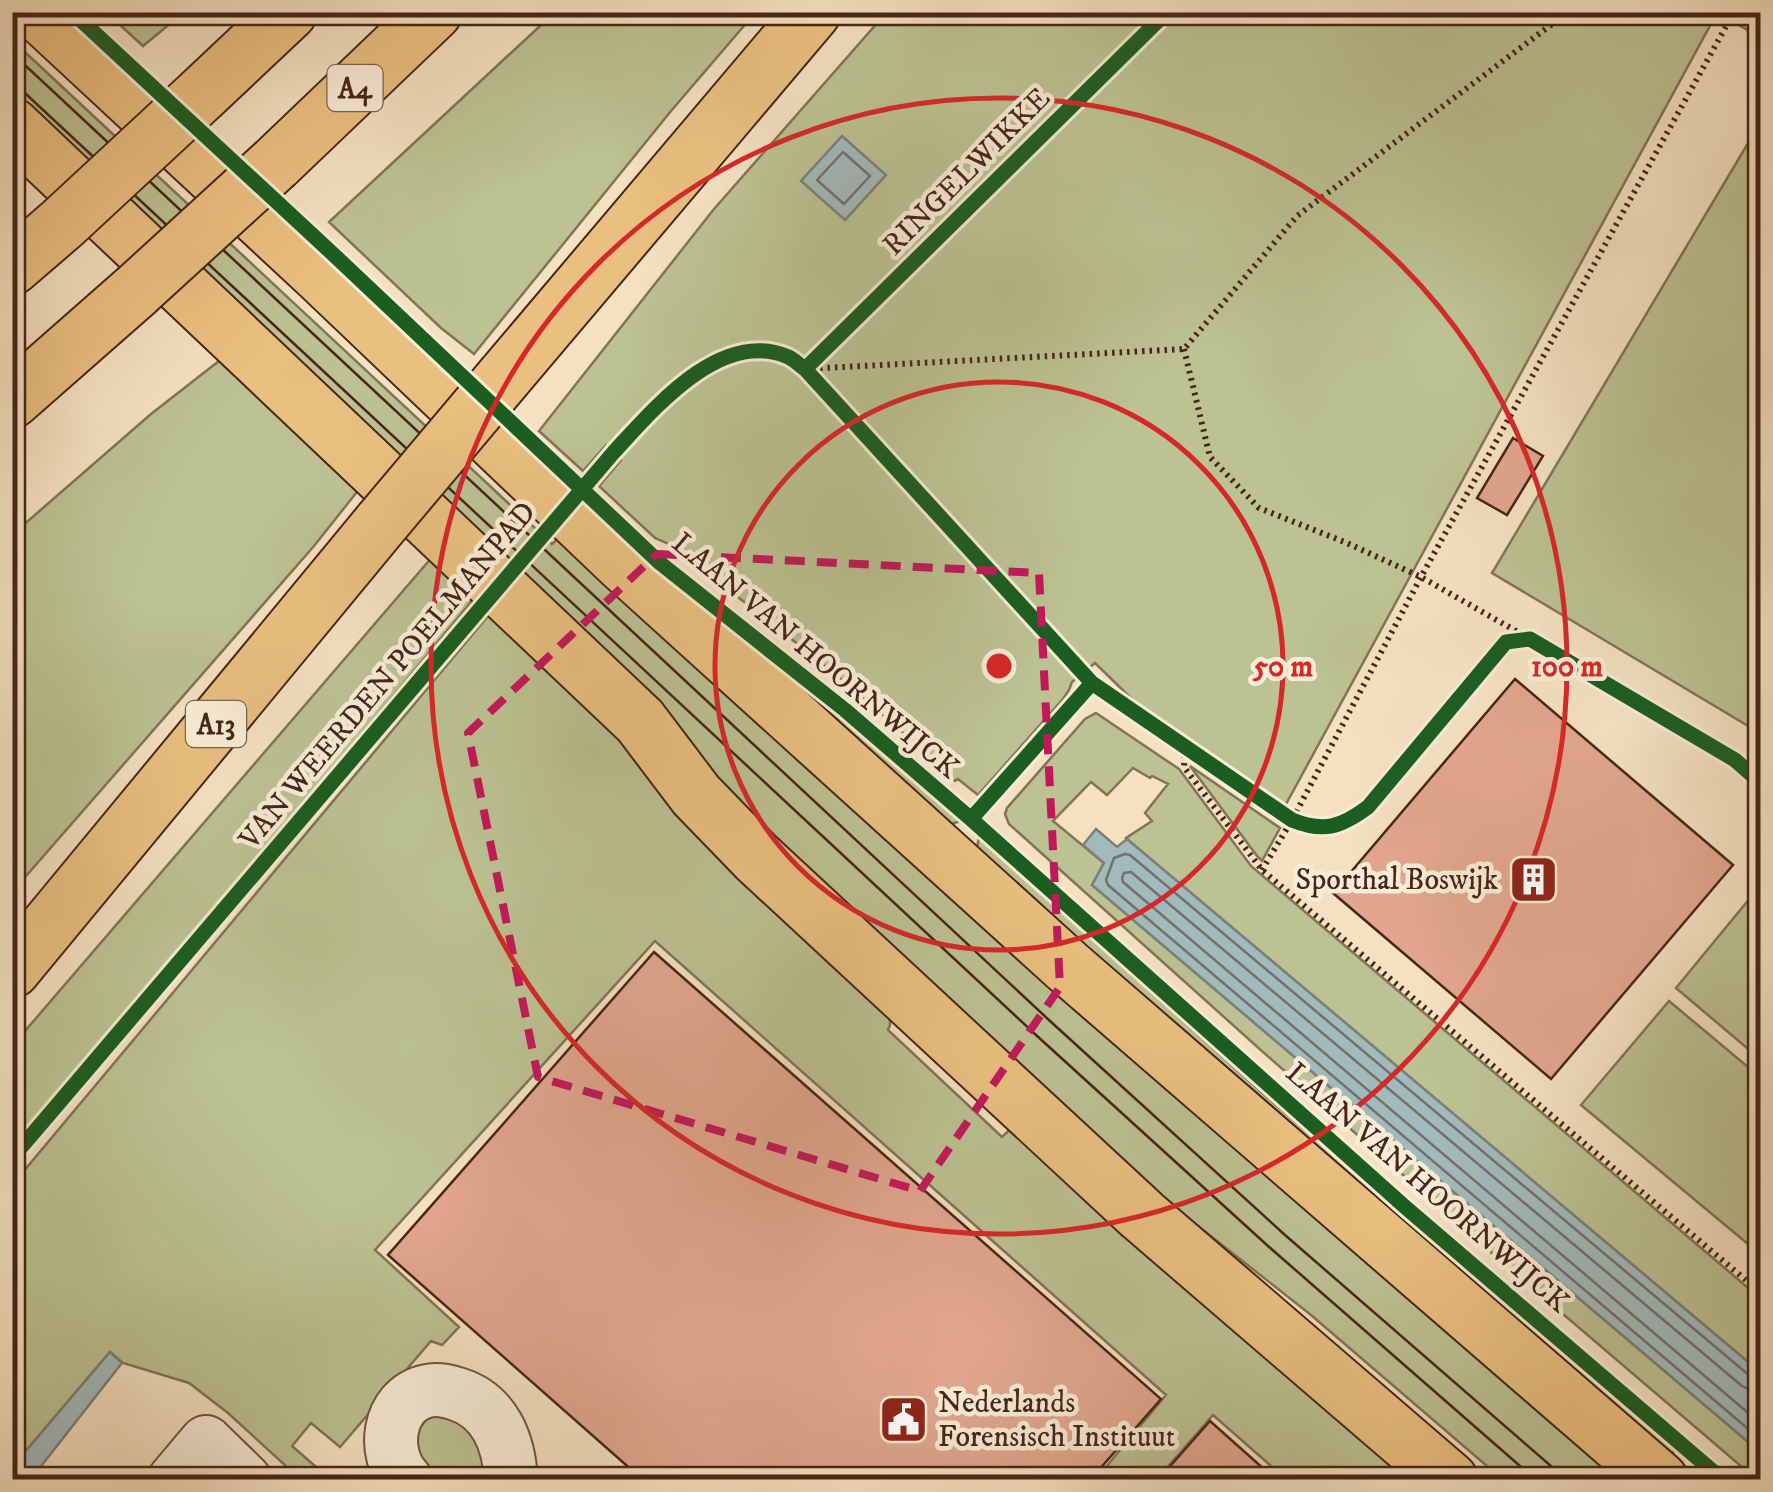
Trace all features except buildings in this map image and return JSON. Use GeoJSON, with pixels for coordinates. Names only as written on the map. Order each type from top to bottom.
{"type":"FeatureCollection","features":[{"type":"Feature","properties":{"kind":"main road","name":"LAAN VAN HOORNWIJCK"},"geometry":{"type":"LineString","coordinates":[[37,12],[622,564],[1083,980],[1660,1480]]}},
{"type":"Feature","properties":{"kind":"main road"},"geometry":{"type":"LineString","coordinates":[[12,267],[289,12]]}},
{"type":"Feature","properties":{"kind":"main road","name":"A4"},"geometry":{"type":"LineString","coordinates":[[12,400],[276,164],[434,12]]}},
{"type":"Feature","properties":{"kind":"main road","name":"A13"},"geometry":{"type":"LineString","coordinates":[[12,970],[382,522],[813,12]]}},
{"type":"Feature","properties":{"kind":"main road"},"geometry":{"type":"LineString","coordinates":[[12,126],[640,721],[696,794],[770,870],[1142,1215],[1450,1480]]}},
{"type":"Feature","properties":{"kind":"street"},"geometry":{"type":"LineString","coordinates":[[406,1480],[392,1457],[392,1425],[400,1410],[426,1391],[448,1391],[469,1398],[487,1411],[504,1436],[511,1480]]}},
{"type":"Feature","properties":{"kind":"street"},"geometry":{"type":"LineString","coordinates":[[174,1480],[206,1442],[246,1480]]}},
{"type":"Feature","properties":{"kind":"path"},"geometry":{"type":"LineString","coordinates":[[805,370],[1184,349],[1297,216],[1568,12]]}},
{"type":"Feature","properties":{"kind":"path"},"geometry":{"type":"LineString","coordinates":[[1262,870],[1734,12]]}},
{"type":"Feature","properties":{"kind":"path"},"geometry":{"type":"LineString","coordinates":[[1184,349],[1210,456],[1259,508],[1347,542],[1421,577],[1547,649]]}},
{"type":"Feature","properties":{"kind":"path"},"geometry":{"type":"LineString","coordinates":[[788,356],[818,384]]}},
{"type":"Feature","properties":{"kind":"path"},"geometry":{"type":"LineString","coordinates":[[805,370],[819,356]]}},
{"type":"Feature","properties":{"kind":"path"},"geometry":{"type":"LineString","coordinates":[[1506,642],[1530,639]]}},
{"type":"Feature","properties":{"kind":"path"},"geometry":{"type":"LineString","coordinates":[[1170,737],[1200,758]]}},
{"type":"Feature","properties":{"kind":"path"},"geometry":{"type":"LineString","coordinates":[[1185,748],[1184,768],[1262,870],[1760,1292]]}},
{"type":"Feature","properties":{"kind":"path"},"geometry":{"type":"LineString","coordinates":[[1276,810],[1309,827]]}},
{"type":"Feature","properties":{"kind":"highlighted area"},"geometry":{"type":"Polygon","coordinates":[[[657,554],[1039,573],[1060,987],[920,1191],[538,1077],[468,733],[657,554]]]}},
{"type":"Feature","properties":{"kind":"green space"},"geometry":{"type":"Polygon","coordinates":[[[555,12],[755,13],[474,354],[329,222],[555,12]]]}},
{"type":"Feature","properties":{"kind":"green space"},"geometry":{"type":"Polygon","coordinates":[[[107,13],[183,13],[143,46],[107,13]]]}},
{"type":"Feature","properties":{"kind":"green space"},"geometry":{"type":"Polygon","coordinates":[[[886,13],[1717,13],[1285,806],[1138,705],[1095,663],[1072,682],[1063,699],[978,795],[958,779],[955,781],[887,718],[779,629],[669,544],[655,538],[599,486],[621,460],[606,445],[583,471],[539,431],[714,209],[886,13]]]}},
{"type":"Feature","properties":{"kind":"green space"},"geometry":{"type":"Polygon","coordinates":[[[1717,13],[1760,13],[1760,37],[1717,13]]]}},
{"type":"Feature","properties":{"kind":"green space"},"geometry":{"type":"Polygon","coordinates":[[[12,40],[552,544],[563,534],[1629,1479],[1502,1479],[1311,1315],[1089,1140],[852,920],[307,369],[13,95],[12,40]]]}},
{"type":"Feature","properties":{"kind":"green space"},"geometry":{"type":"Polygon","coordinates":[[[1760,123],[1760,733],[1492,573],[1760,123]]]}},
{"type":"Feature","properties":{"kind":"green space"},"geometry":{"type":"Polygon","coordinates":[[[228,354],[364,483],[314,546],[13,891],[13,534],[151,414],[228,354]]]}},
{"type":"Feature","properties":{"kind":"green space"},"geometry":{"type":"Polygon","coordinates":[[[439,549],[481,590],[13,1152],[13,1045],[439,549]]]}},
{"type":"Feature","properties":{"kind":"green space"},"geometry":{"type":"Polygon","coordinates":[[[498,604],[890,1005],[888,1030],[1002,1137],[1018,1122],[1419,1479],[1286,1479],[1213,1415],[1157,1479],[1096,1479],[1166,1395],[655,941],[375,1250],[459,1327],[442,1345],[431,1341],[340,1447],[311,1423],[292,1446],[330,1479],[300,1479],[189,1383],[123,1363],[110,1352],[13,1466],[13,1184],[498,604]]]}},
{"type":"Feature","properties":{"kind":"green space"},"geometry":{"type":"Polygon","coordinates":[[[748,644],[902,768],[960,821],[941,828],[748,644]]]}},
{"type":"Feature","properties":{"kind":"green space"},"geometry":{"type":"Polygon","coordinates":[[[1096,713],[1179,769],[1251,866],[1760,1298],[1760,1372],[1127,839],[1152,821],[1145,813],[1168,784],[1133,768],[1107,795],[1091,782],[1053,821],[1104,863],[1092,885],[1760,1452],[1760,1479],[1501,1261],[1009,824],[1007,808],[1085,719],[1096,713]]]}},
{"type":"Feature","properties":{"kind":"green space"},"geometry":{"type":"Polygon","coordinates":[[[1190,766],[1280,828],[1262,861],[1257,856],[1190,766]]]}},
{"type":"Feature","properties":{"kind":"green space"},"geometry":{"type":"Polygon","coordinates":[[[979,837],[1268,1098],[1675,1450],[1665,1462],[975,859],[979,837]]]}},
{"type":"Feature","properties":{"kind":"green space"},"geometry":{"type":"Polygon","coordinates":[[[1760,886],[1760,1059],[1676,988],[1760,886]]]}},
{"type":"Feature","properties":{"kind":"green space"},"geometry":{"type":"Polygon","coordinates":[[[1669,1001],[1760,1077],[1760,1254],[1581,1105],[1669,1001]]]}},
{"type":"Feature","properties":{"kind":"green space"},"geometry":{"type":"Polygon","coordinates":[[[434,1409],[477,1426],[493,1479],[427,1479],[411,1464],[414,1423],[434,1409]]]}},
{"type":"Feature","properties":{"kind":"water"},"geometry":{"type":"Polygon","coordinates":[[[842,136],[886,175],[845,220],[801,181],[842,136]]]}},
{"type":"Feature","properties":{"kind":"water"},"geometry":{"type":"Polygon","coordinates":[[[1096,829],[1117,847],[1127,839],[1760,1372],[1760,1452],[1092,885],[1104,863],[1083,845],[1096,829]]]}},
{"type":"Feature","properties":{"kind":"water"},"geometry":{"type":"Polygon","coordinates":[[[110,1352],[122,1363],[31,1479],[13,1479],[13,1466],[110,1352]]]}},
{"type":"Feature","properties":{"kind":"tram line"},"geometry":{"type":"LineString","coordinates":[[12,53],[1050,1021],[1285,1235],[1567,1480]]}},
{"type":"Feature","properties":{"kind":"tram line"},"geometry":{"type":"LineString","coordinates":[[12,81],[1036,1035],[1268,1246],[1536,1480]]}},
{"type":"Feature","properties":{"kind":"cycle path"},"geometry":{"type":"LineString","coordinates":[[72,12],[660,563],[845,710],[1404,1206],[1723,1480]]}},
{"type":"Feature","properties":{"kind":"cycle path","name":"RINGELWIKKE"},"geometry":{"type":"LineString","coordinates":[[805,369],[1167,12]]}},
{"type":"Feature","properties":{"kind":"cycle path","name":"VAN WEERDEN POELMANPAD"},"geometry":{"type":"LineString","coordinates":[[12,1158],[613,453],[689,379],[736,354],[761,351],[786,356],[805,369],[1092,683],[1292,820],[1332,826],[1368,807],[1506,642],[1530,639],[1735,760],[1760,782]]}},
{"type":"Feature","properties":{"kind":"cycle path"},"geometry":{"type":"LineString","coordinates":[[971,819],[1092,683]]}},
{"type":"Feature","properties":{"kind":"place","name":"Sporthal Boswijk"},"geometry":{"type":"Point","coordinates":[1533,879]}},
{"type":"Feature","properties":{"kind":"place","name":"Nederlands Forensisch Instituut"},"geometry":{"type":"Point","coordinates":[903,1419]}}]}
